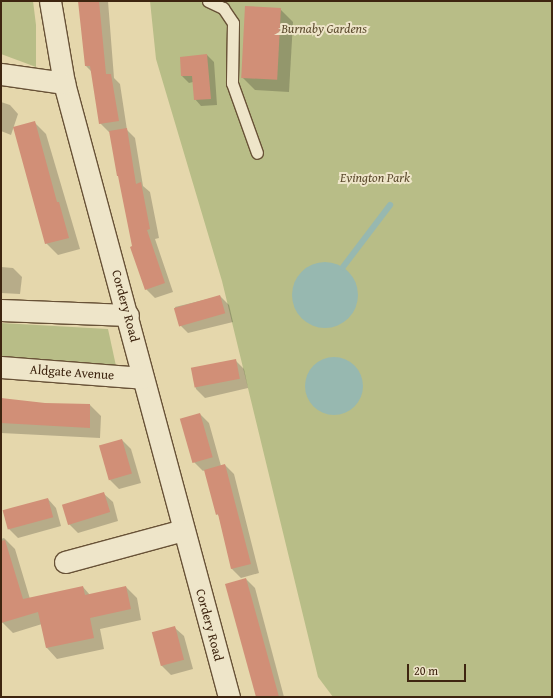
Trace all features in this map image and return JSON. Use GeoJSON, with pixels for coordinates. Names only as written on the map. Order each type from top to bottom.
{"type":"FeatureCollection","features":[{"type":"Feature","properties":{"kind":"street","name":"Cordery Road"},"geometry":{"type":"LineString","coordinates":[[50,1],[64,83],[128,315],[183,530],[229,697]]}},
{"type":"Feature","properties":{"kind":"street"},"geometry":{"type":"LineString","coordinates":[[1,74],[64,83]]}},
{"type":"Feature","properties":{"kind":"street"},"geometry":{"type":"LineString","coordinates":[[1,310],[128,315]]}},
{"type":"Feature","properties":{"kind":"street","name":"Aldgate Avenue"},"geometry":{"type":"LineString","coordinates":[[1,368],[144,378]]}},
{"type":"Feature","properties":{"kind":"street"},"geometry":{"type":"LineString","coordinates":[[64,562],[183,530]]}},
{"type":"Feature","properties":{"kind":"lane"},"geometry":{"type":"LineString","coordinates":[[208,1],[223,8],[233,23],[232,83],[257,154]]}},
{"type":"Feature","properties":{"kind":"green space"},"geometry":{"type":"Polygon","coordinates":[[[1,1],[33,1],[36,25],[36,67],[1,54],[1,1]]]}},
{"type":"Feature","properties":{"kind":"green space","name":"Evington Park"},"geometry":{"type":"Polygon","coordinates":[[[150,1],[552,1],[552,697],[333,697],[318,677],[222,281],[156,59],[150,1]]]}},
{"type":"Feature","properties":{"kind":"green space"},"geometry":{"type":"Polygon","coordinates":[[[1,323],[108,329],[116,366],[1,358],[1,323]]]}},
{"type":"Feature","properties":{"kind":"water"},"geometry":{"type":"Polygon","coordinates":[[[319,262],[331,262],[343,267],[353,277],[358,289],[356,308],[343,323],[331,328],[319,328],[307,323],[297,313],[292,301],[292,289],[297,277],[307,267],[319,262]]]}},
{"type":"Feature","properties":{"kind":"water"},"geometry":{"type":"Polygon","coordinates":[[[328,357],[340,357],[350,361],[359,370],[363,380],[363,392],[355,407],[340,415],[328,415],[318,411],[309,402],[305,392],[305,380],[309,370],[318,361],[328,357]]]}},
{"type":"Feature","properties":{"kind":"building"},"geometry":{"type":"Polygon","coordinates":[[[78,1],[99,1],[106,74],[111,74],[119,121],[99,124],[90,66],[85,66],[78,1]]]}},
{"type":"Feature","properties":{"kind":"building"},"geometry":{"type":"Polygon","coordinates":[[[245,6],[281,8],[277,80],[241,78],[245,6]]]}},
{"type":"Feature","properties":{"kind":"building"},"geometry":{"type":"Polygon","coordinates":[[[207,54],[211,99],[194,100],[192,76],[181,76],[180,57],[207,54]]]}},
{"type":"Feature","properties":{"kind":"building"},"geometry":{"type":"Polygon","coordinates":[[[35,121],[57,202],[59,202],[69,238],[45,244],[13,127],[35,121]]]}},
{"type":"Feature","properties":{"kind":"building"},"geometry":{"type":"Polygon","coordinates":[[[127,128],[136,184],[141,182],[150,229],[147,230],[165,283],[145,290],[130,247],[132,246],[109,131],[127,128]]]}},
{"type":"Feature","properties":{"kind":"building"},"geometry":{"type":"Polygon","coordinates":[[[220,295],[225,313],[179,326],[174,308],[220,295]]]}},
{"type":"Feature","properties":{"kind":"building"},"geometry":{"type":"Polygon","coordinates":[[[236,359],[240,379],[195,387],[191,368],[236,359]]]}},
{"type":"Feature","properties":{"kind":"building"},"geometry":{"type":"Polygon","coordinates":[[[1,398],[45,403],[90,404],[90,428],[1,423],[1,398]]]}},
{"type":"Feature","properties":{"kind":"building"},"geometry":{"type":"Polygon","coordinates":[[[200,413],[213,457],[192,463],[180,419],[200,413]]]}},
{"type":"Feature","properties":{"kind":"building"},"geometry":{"type":"Polygon","coordinates":[[[122,439],[132,474],[109,480],[99,446],[122,439]]]}},
{"type":"Feature","properties":{"kind":"building"},"geometry":{"type":"Polygon","coordinates":[[[225,464],[251,564],[231,569],[218,514],[216,515],[204,470],[225,464]]]}},
{"type":"Feature","properties":{"kind":"building"},"geometry":{"type":"Polygon","coordinates":[[[104,492],[110,512],[68,525],[62,505],[104,492]]]}},
{"type":"Feature","properties":{"kind":"building"},"geometry":{"type":"Polygon","coordinates":[[[48,498],[53,517],[8,529],[3,510],[48,498]]]}},
{"type":"Feature","properties":{"kind":"building"},"geometry":{"type":"Polygon","coordinates":[[[5,540],[23,599],[83,586],[85,595],[126,586],[131,609],[90,618],[94,638],[46,648],[38,612],[1,623],[1,541],[5,540]]]}},
{"type":"Feature","properties":{"kind":"building"},"geometry":{"type":"Polygon","coordinates":[[[246,578],[279,697],[256,697],[225,584],[246,578]]]}},
{"type":"Feature","properties":{"kind":"building"},"geometry":{"type":"Polygon","coordinates":[[[175,626],[184,660],[161,666],[152,632],[175,626]]]}},
{"type":"Feature","properties":{"kind":"waterway"},"geometry":{"type":"LineString","coordinates":[[343,267],[390,205]]}},
{"type":"Feature","properties":{"kind":"park label","name":"Burnaby Gardens"},"geometry":{"type":"Point","coordinates":[324,29]}}]}
